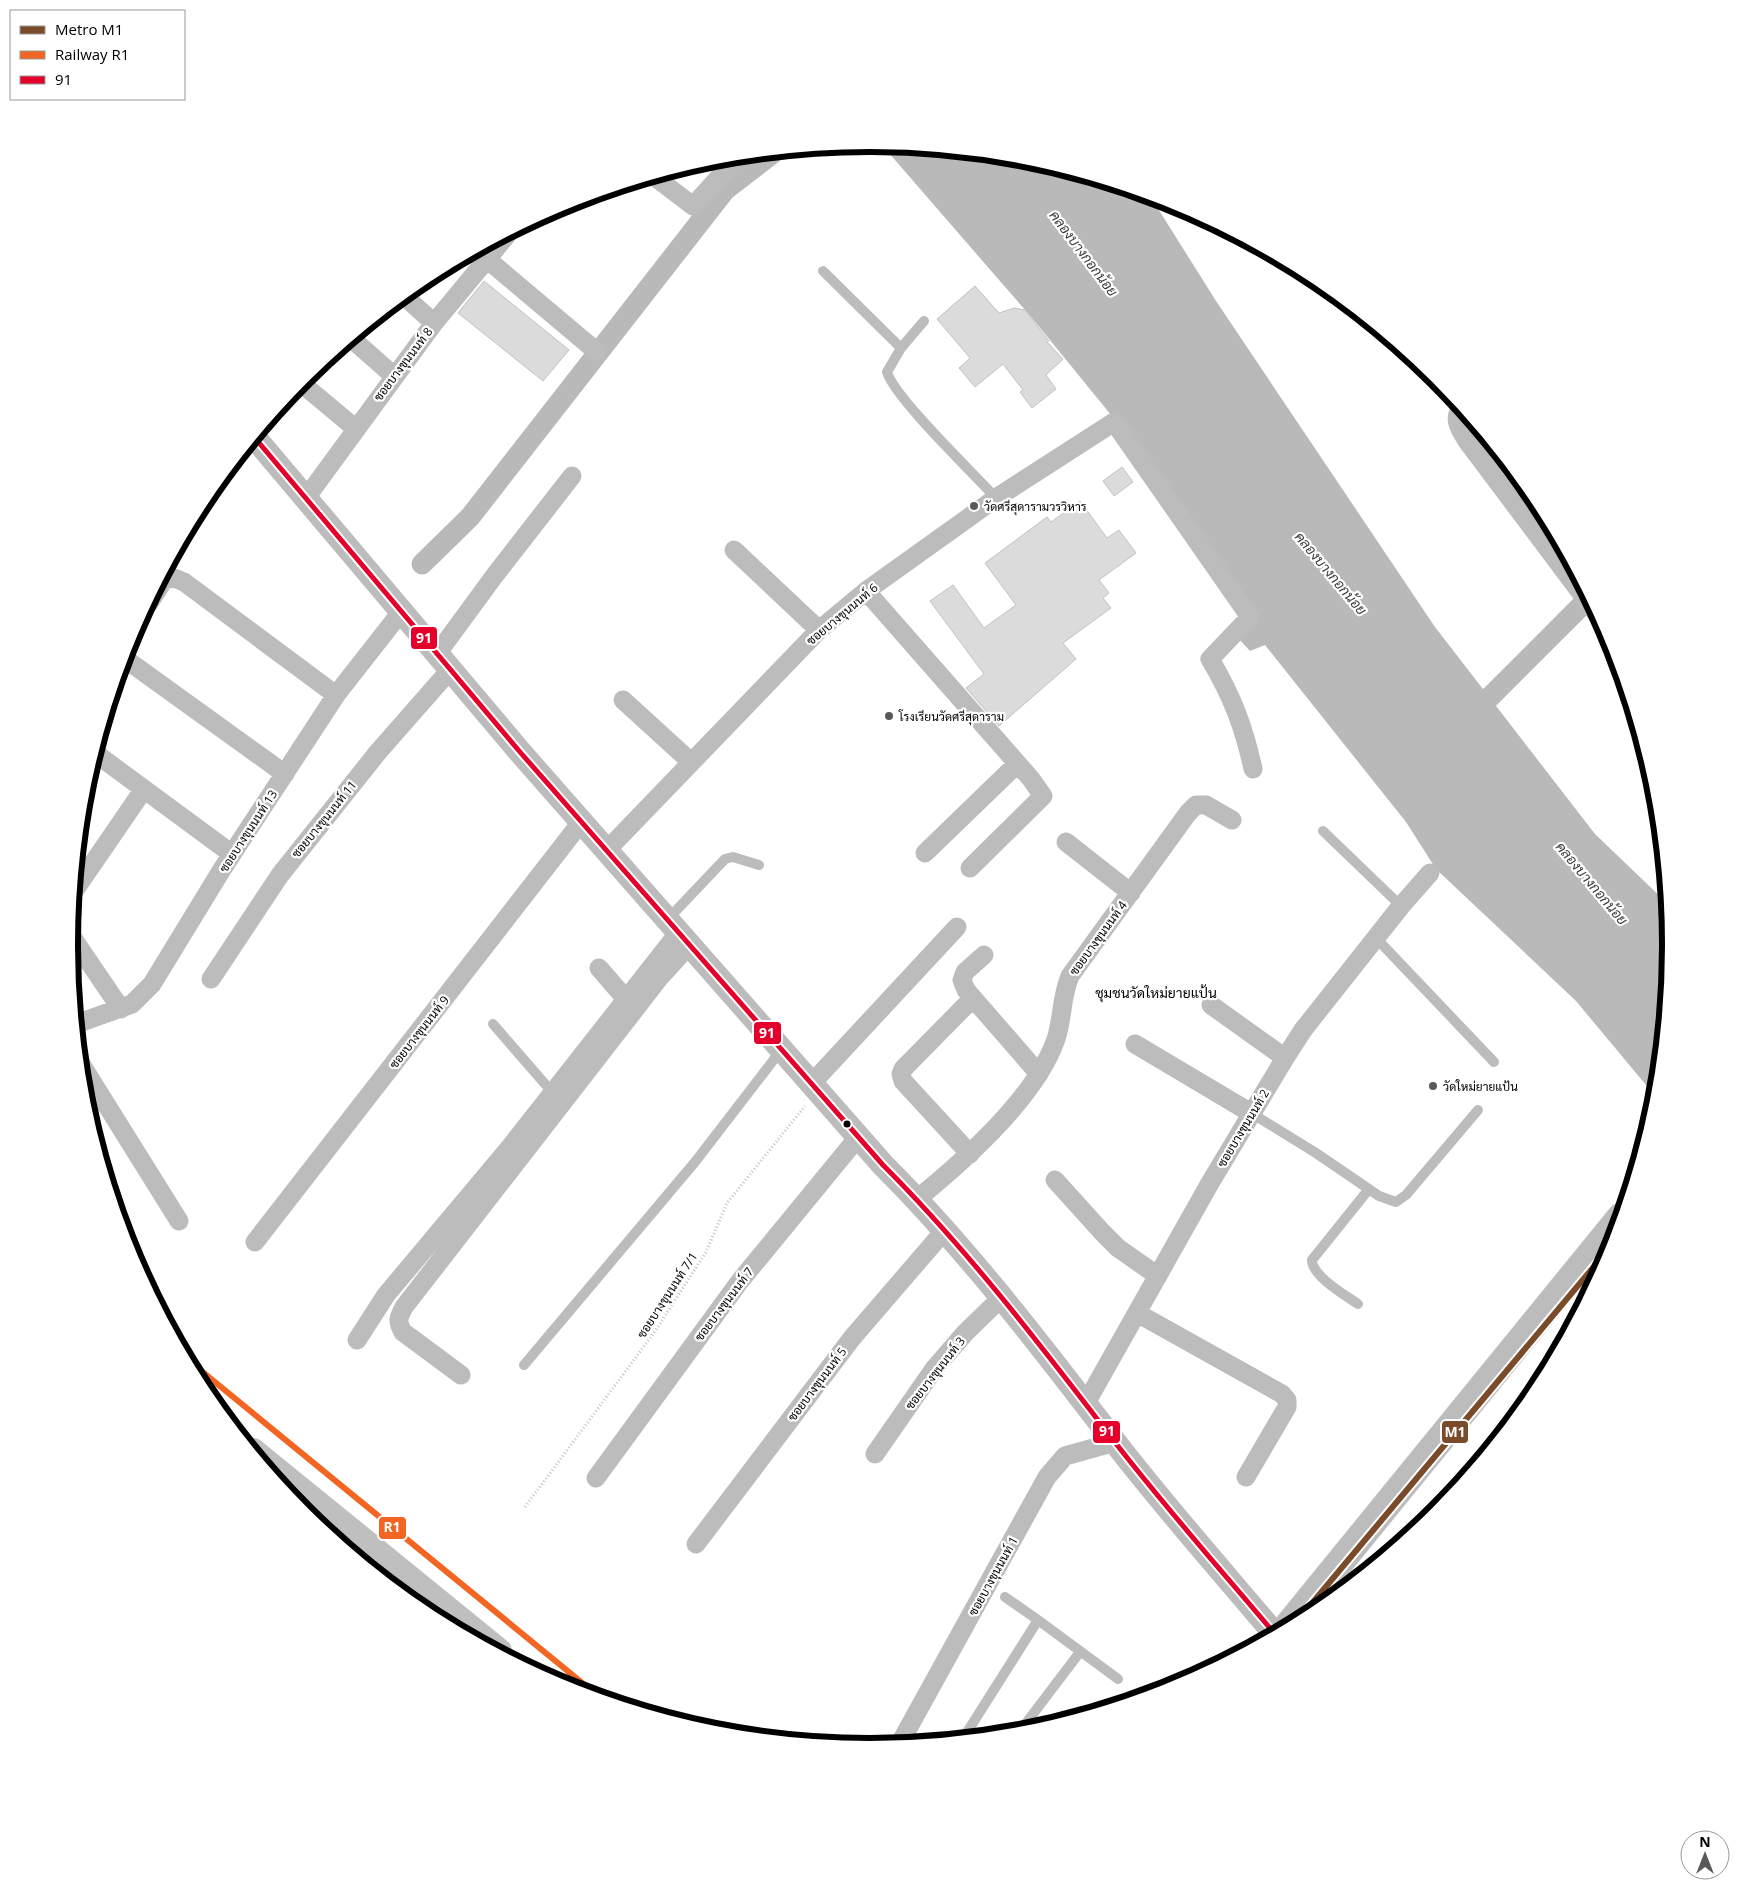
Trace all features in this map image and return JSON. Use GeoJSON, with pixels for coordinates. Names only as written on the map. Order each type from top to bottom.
{"type":"FeatureCollection","features":[{"type":"Feature","properties":{"kind":"main road"},"geometry":{"type":"LineString","coordinates":[[1302,1609],[1607,1234]]}},
{"type":"Feature","properties":{"kind":"main road"},"geometry":{"type":"LineString","coordinates":[[272,1466],[476,1632]]}},
{"type":"Feature","properties":{"kind":"street"},"geometry":{"type":"LineString","coordinates":[[661,181],[693,206],[730,165]]}},
{"type":"Feature","properties":{"kind":"street","name":"ซอยบางขุนนนท์ 8"},"geometry":{"type":"LineString","coordinates":[[306,498],[394,376],[499,245]]}},
{"type":"Feature","properties":{"kind":"street"},"geometry":{"type":"LineString","coordinates":[[488,260],[596,351]]}},
{"type":"Feature","properties":{"kind":"street"},"geometry":{"type":"LineString","coordinates":[[409,301],[434,324]]}},
{"type":"Feature","properties":{"kind":"street"},"geometry":{"type":"LineString","coordinates":[[356,342],[394,376]]}},
{"type":"Feature","properties":{"kind":"street"},"geometry":{"type":"LineString","coordinates":[[307,388],[355,428]]}},
{"type":"Feature","properties":{"kind":"street"},"geometry":{"type":"LineString","coordinates":[[1458,414],[1458,426],[1467,441],[1579,590]]}},
{"type":"Feature","properties":{"kind":"street","name":"ซอยบางขุนนนท์ 6"},"geometry":{"type":"LineString","coordinates":[[607,850],[819,630],[866,591],[996,498],[1114,422],[1250,617],[1210,659],[1229,690],[1245,731],[1253,769]]}},
{"type":"Feature","properties":{"kind":"street"},"geometry":{"type":"LineString","coordinates":[[258,442],[401,612],[607,850],[815,1087],[946,1230],[1086,1403],[1115,1442],[1270,1629]]}},
{"type":"Feature","properties":{"kind":"street","name":"ซอยบางขุนนนท์ 11"},"geometry":{"type":"LineString","coordinates":[[211,979],[280,874],[378,752],[444,662],[495,575],[572,476]]}},
{"type":"Feature","properties":{"kind":"street"},"geometry":{"type":"LineString","coordinates":[[734,550],[819,630]]}},
{"type":"Feature","properties":{"kind":"street"},"geometry":{"type":"LineString","coordinates":[[167,579],[174,578],[184,582],[336,695]]}},
{"type":"Feature","properties":{"kind":"street"},"geometry":{"type":"LineString","coordinates":[[866,591],[1043,796],[970,868]]}},
{"type":"Feature","properties":{"kind":"street","name":"ซอยบางขุนนนท์ 13"},"geometry":{"type":"LineString","coordinates":[[81,1022],[132,1004],[152,984],[232,854],[336,695],[401,612]]}},
{"type":"Feature","properties":{"kind":"street"},"geometry":{"type":"LineString","coordinates":[[130,663],[285,774]]}},
{"type":"Feature","properties":{"kind":"street"},"geometry":{"type":"LineString","coordinates":[[623,700],[691,762]]}},
{"type":"Feature","properties":{"kind":"street"},"geometry":{"type":"LineString","coordinates":[[101,757],[232,854]]}},
{"type":"Feature","properties":{"kind":"street"},"geometry":{"type":"LineString","coordinates":[[925,853],[1017,764]]}},
{"type":"Feature","properties":{"kind":"street"},"geometry":{"type":"LineString","coordinates":[[80,882],[144,789]]}},
{"type":"Feature","properties":{"kind":"street","name":"ซอยบางขุนนนท์ 4"},"geometry":{"type":"LineString","coordinates":[[917,1199],[970,1154],[994,1130],[1039,1074],[1056,1040],[1061,1021],[1063,991],[1070,976],[1196,805],[1206,804],[1232,820]]}},
{"type":"Feature","properties":{"kind":"street","name":"ซอยบางขุนนนท์ 9"},"geometry":{"type":"LineString","coordinates":[[254,1242],[582,821]]}},
{"type":"Feature","properties":{"kind":"street"},"geometry":{"type":"LineString","coordinates":[[1066,842],[1131,893]]}},
{"type":"Feature","properties":{"kind":"street","name":"ซอยบางขุนนนท์ 2"},"geometry":{"type":"LineString","coordinates":[[1086,1403],[1251,1113],[1303,1030],[1400,906],[1430,873]]}},
{"type":"Feature","properties":{"kind":"street"},"geometry":{"type":"LineString","coordinates":[[815,1087],[957,927]]}},
{"type":"Feature","properties":{"kind":"street"},"geometry":{"type":"LineString","coordinates":[[357,1340],[386,1294],[510,1147],[625,998],[679,932]]}},
{"type":"Feature","properties":{"kind":"street"},"geometry":{"type":"LineString","coordinates":[[461,1375],[403,1332],[398,1324],[398,1318],[404,1307],[660,977],[679,932]]}},
{"type":"Feature","properties":{"kind":"street"},"geometry":{"type":"LineString","coordinates":[[78,946],[121,1009]]}},
{"type":"Feature","properties":{"kind":"street"},"geometry":{"type":"LineString","coordinates":[[984,955],[965,972],[962,980],[972,999],[1039,1074]]}},
{"type":"Feature","properties":{"kind":"street"},"geometry":{"type":"LineString","coordinates":[[598,968],[625,998]]}},
{"type":"Feature","properties":{"kind":"street"},"geometry":{"type":"LineString","coordinates":[[970,1154],[902,1081],[901,1074],[903,1069],[972,999]]}},
{"type":"Feature","properties":{"kind":"street"},"geometry":{"type":"LineString","coordinates":[[1211,1005],[1285,1058]]}},
{"type":"Feature","properties":{"kind":"street"},"geometry":{"type":"LineString","coordinates":[[1135,1044],[1251,1113]]}},
{"type":"Feature","properties":{"kind":"street"},"geometry":{"type":"LineString","coordinates":[[89,1079],[179,1221]]}},
{"type":"Feature","properties":{"kind":"street","name":"ซอยบางขุนนนท์ 7"},"geometry":{"type":"LineString","coordinates":[[596,1478],[740,1281],[859,1136]]}},
{"type":"Feature","properties":{"kind":"street"},"geometry":{"type":"LineString","coordinates":[[1055,1180],[1118,1248],[1158,1276]]}},
{"type":"Feature","properties":{"kind":"street","name":"ซอยบางขุนนนท์ 5"},"geometry":{"type":"LineString","coordinates":[[696,1544],[852,1338],[946,1230]]}},
{"type":"Feature","properties":{"kind":"street","name":"ซอยบางขุนนนท์ 3"},"geometry":{"type":"LineString","coordinates":[[875,1454],[934,1369],[1001,1298]]}},
{"type":"Feature","properties":{"kind":"street"},"geometry":{"type":"LineString","coordinates":[[1138,1313],[1282,1394],[1287,1400],[1287,1407],[1246,1477]]}},
{"type":"Feature","properties":{"kind":"street","name":"ซอยบางขุนนนท์ 1"},"geometry":{"type":"LineString","coordinates":[[903,1737],[1047,1477],[1065,1456],[1115,1442]]}},
{"type":"Feature","properties":{"kind":"lane"},"geometry":{"type":"LineString","coordinates":[[823,271],[901,348]]}},
{"type":"Feature","properties":{"kind":"lane"},"geometry":{"type":"LineString","coordinates":[[924,321],[901,348],[887,372],[889,379],[906,401],[996,498]]}},
{"type":"Feature","properties":{"kind":"lane"},"geometry":{"type":"LineString","coordinates":[[1323,831],[1400,906]]}},
{"type":"Feature","properties":{"kind":"lane"},"geometry":{"type":"LineString","coordinates":[[679,932],[725,859],[733,857],[759,865]]}},
{"type":"Feature","properties":{"kind":"lane"},"geometry":{"type":"LineString","coordinates":[[1376,938],[1494,1062]]}},
{"type":"Feature","properties":{"kind":"lane"},"geometry":{"type":"LineString","coordinates":[[493,1024],[552,1092]]}},
{"type":"Feature","properties":{"kind":"lane"},"geometry":{"type":"LineString","coordinates":[[524,1364],[695,1162],[782,1048]]}},
{"type":"Feature","properties":{"kind":"lane"},"geometry":{"type":"LineString","coordinates":[[1251,1113],[1316,1153],[1369,1189],[1390,1201],[1396,1202],[1401,1200],[1478,1110]]}},
{"type":"Feature","properties":{"kind":"lane"},"geometry":{"type":"LineString","coordinates":[[1358,1304],[1318,1274],[1312,1266],[1312,1260],[1369,1189]]}},
{"type":"Feature","properties":{"kind":"lane"},"geometry":{"type":"LineString","coordinates":[[1004,1597],[1118,1678]]}},
{"type":"Feature","properties":{"kind":"lane"},"geometry":{"type":"LineString","coordinates":[[967,1732],[1038,1620]]}},
{"type":"Feature","properties":{"kind":"lane"},"geometry":{"type":"LineString","coordinates":[[1028,1721],[1080,1652]]}},
{"type":"Feature","properties":{"kind":"path","name":"ซอยบางขุนนนท์ 7/1"},"geometry":{"type":"LineString","coordinates":[[525,1507],[656,1330],[706,1252],[727,1203],[815,1087]]}},
{"type":"Feature","properties":{"kind":"water","name":"คลองบางกอกน้อย"},"geometry":{"type":"Polygon","coordinates":[[[889,153],[973,159],[1025,168],[1075,180],[1157,207],[1216,301],[1435,627],[1595,834],[1661,897],[1661,997],[1656,1048],[1649,1089],[1576,1001],[1436,869],[1406,822],[1265,645],[1250,651],[1238,638],[1257,621],[1111,415],[1032,318],[889,153]]]}},
{"type":"Feature","properties":{"kind":"building"},"geometry":{"type":"Polygon","coordinates":[[[484,281],[569,350],[543,381],[458,313],[484,281]]]}},
{"type":"Feature","properties":{"kind":"building"},"geometry":{"type":"Polygon","coordinates":[[[975,286],[999,313],[1014,308],[1025,310],[1049,341],[1047,342],[1063,359],[1046,375],[1056,389],[1032,408],[1020,392],[1023,390],[1003,364],[975,387],[959,368],[970,358],[937,319],[975,286]]]}},
{"type":"Feature","properties":{"kind":"building"},"geometry":{"type":"Polygon","coordinates":[[[1122,467],[1133,482],[1114,496],[1103,481],[1122,467]]]}},
{"type":"Feature","properties":{"kind":"building"},"geometry":{"type":"Polygon","coordinates":[[[1080,501],[1107,538],[1119,530],[1136,553],[1099,580],[1109,593],[1103,598],[1111,608],[1063,643],[1076,659],[999,726],[966,688],[984,674],[930,601],[953,585],[984,628],[1016,605],[985,563],[1047,517],[1051,522],[1080,501]]]}},
{"type":"Feature","properties":{"kind":"waterway"},"geometry":{"type":"LineString","coordinates":[[422,564],[470,517],[725,190],[765,159]]}},
{"type":"Feature","properties":{"kind":"waterway"},"geometry":{"type":"LineString","coordinates":[[1469,718],[1585,602]]}},
{"type":"Feature","properties":{"kind":"railway"},"geometry":{"type":"LineString","coordinates":[[203,1373],[582,1683]]}},
{"type":"Feature","properties":{"kind":"metro line","name":"M1"},"geometry":{"type":"LineString","coordinates":[[1313,1602],[1594,1267]]}},
{"type":"Feature","properties":{"kind":"rail line","name":"R1"},"geometry":{"type":"LineString","coordinates":[[203,1373],[582,1683]]}},
{"type":"Feature","properties":{"kind":"transit line","name":"91"},"geometry":{"type":"LineString","coordinates":[[258,442],[520,752],[883,1165],[974,1265],[1031,1334],[1153,1490],[1270,1628]]}},
{"type":"Feature","properties":{"kind":"place","name":"วัดศรีสุดารามวรวิหาร"},"geometry":{"type":"Point","coordinates":[974,506]}},
{"type":"Feature","properties":{"kind":"place","name":"โรงเรียนวัดศรีสุดาราม"},"geometry":{"type":"Point","coordinates":[889,716]}},
{"type":"Feature","properties":{"kind":"place","name":"วัดใหม่ยายแป้น"},"geometry":{"type":"Point","coordinates":[1433,1086]}},
{"type":"Feature","properties":{"kind":"district","name":"ชุมชนวัดใหม่ยายแป้น"},"geometry":{"type":"Point","coordinates":[1156,992]}}]}
